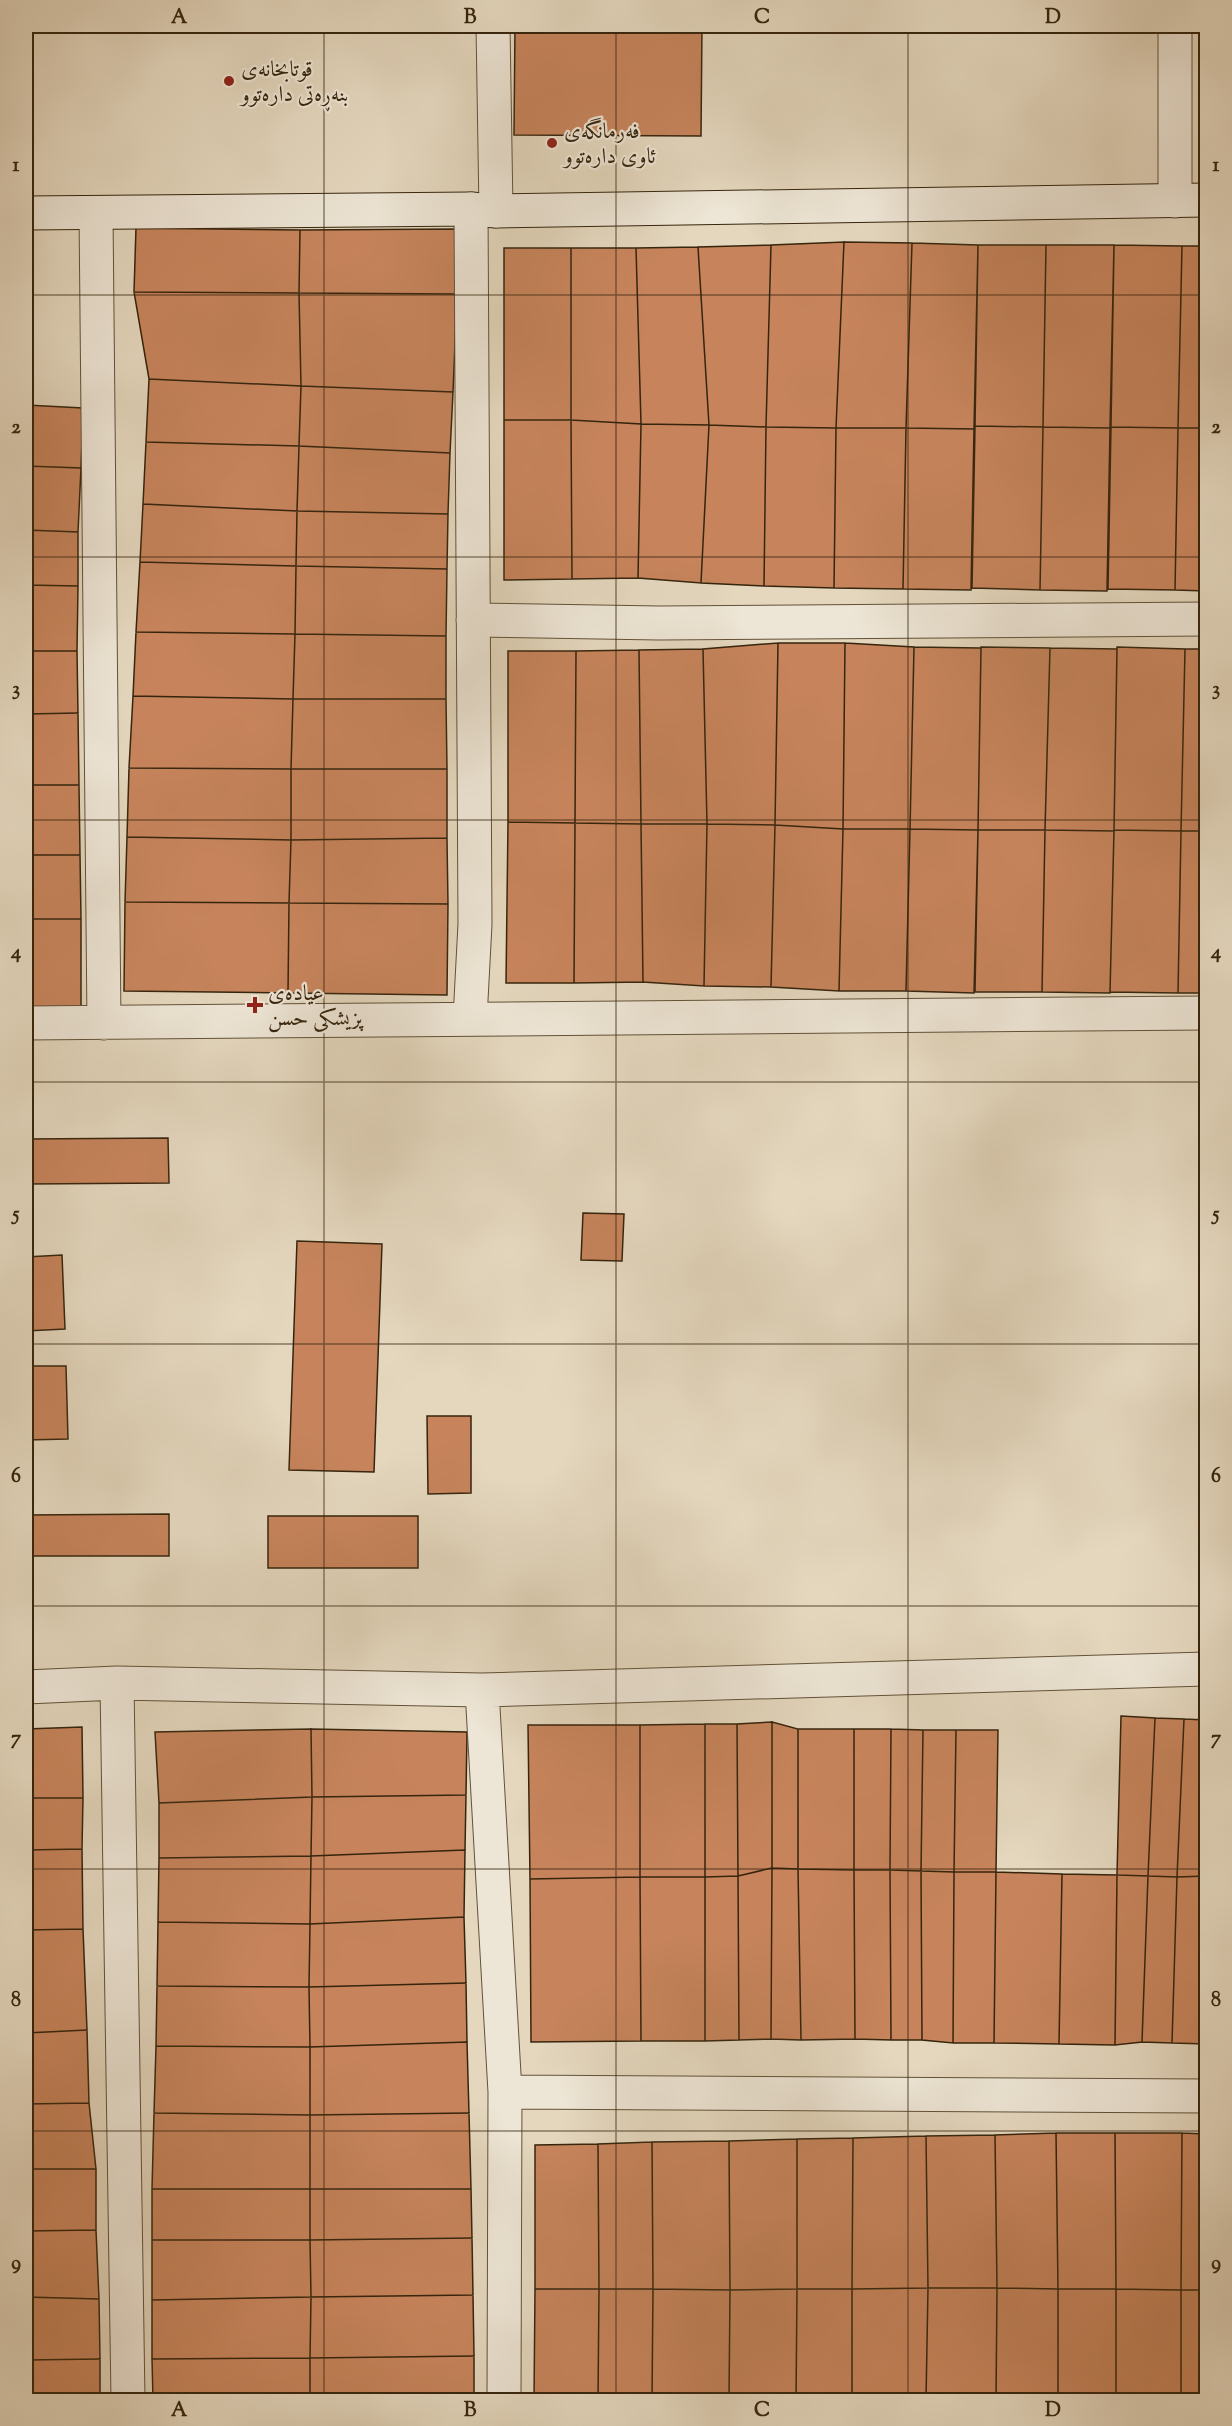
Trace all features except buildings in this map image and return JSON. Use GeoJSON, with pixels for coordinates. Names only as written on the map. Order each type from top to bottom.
{"type":"FeatureCollection","features":[{"type":"Feature","properties":{"kind":"street"},"geometry":{"type":"LineString","coordinates":[[470,1018],[475,924],[473,620],[484,210],[493,26]]}},
{"type":"Feature","properties":{"kind":"street"},"geometry":{"type":"LineString","coordinates":[[26,213],[1191,201],[1175,26]]}},
{"type":"Feature","properties":{"kind":"street"},"geometry":{"type":"LineString","coordinates":[[96,213],[104,1023]]}},
{"type":"Feature","properties":{"kind":"street"},"geometry":{"type":"LineString","coordinates":[[473,620],[659,623],[1206,619]]}},
{"type":"Feature","properties":{"kind":"street"},"geometry":{"type":"LineString","coordinates":[[26,1023],[1206,1013]]}},
{"type":"Feature","properties":{"kind":"street"},"geometry":{"type":"LineString","coordinates":[[26,1687],[117,1683],[482,1690],[1206,1669]]}},
{"type":"Feature","properties":{"kind":"street"},"geometry":{"type":"LineString","coordinates":[[117,1683],[129,2400]]}},
{"type":"Feature","properties":{"kind":"street"},"geometry":{"type":"LineString","coordinates":[[482,1690],[505,2092],[504,2400]]}},
{"type":"Feature","properties":{"kind":"street"},"geometry":{"type":"LineString","coordinates":[[505,2092],[1206,2096]]}},
{"type":"Feature","properties":{"kind":"place","name":"قوتابخانەی بنەڕەتی دارەتوو"},"geometry":{"type":"Point","coordinates":[229,81]}},
{"type":"Feature","properties":{"kind":"place","name":"فەرمانگەی ئاوی دارەتوو"},"geometry":{"type":"Point","coordinates":[552,143]}},
{"type":"Feature","properties":{"kind":"place","name":"عیادەی پزیشکی حسن"},"geometry":{"type":"Point","coordinates":[255,1005]}}]}
